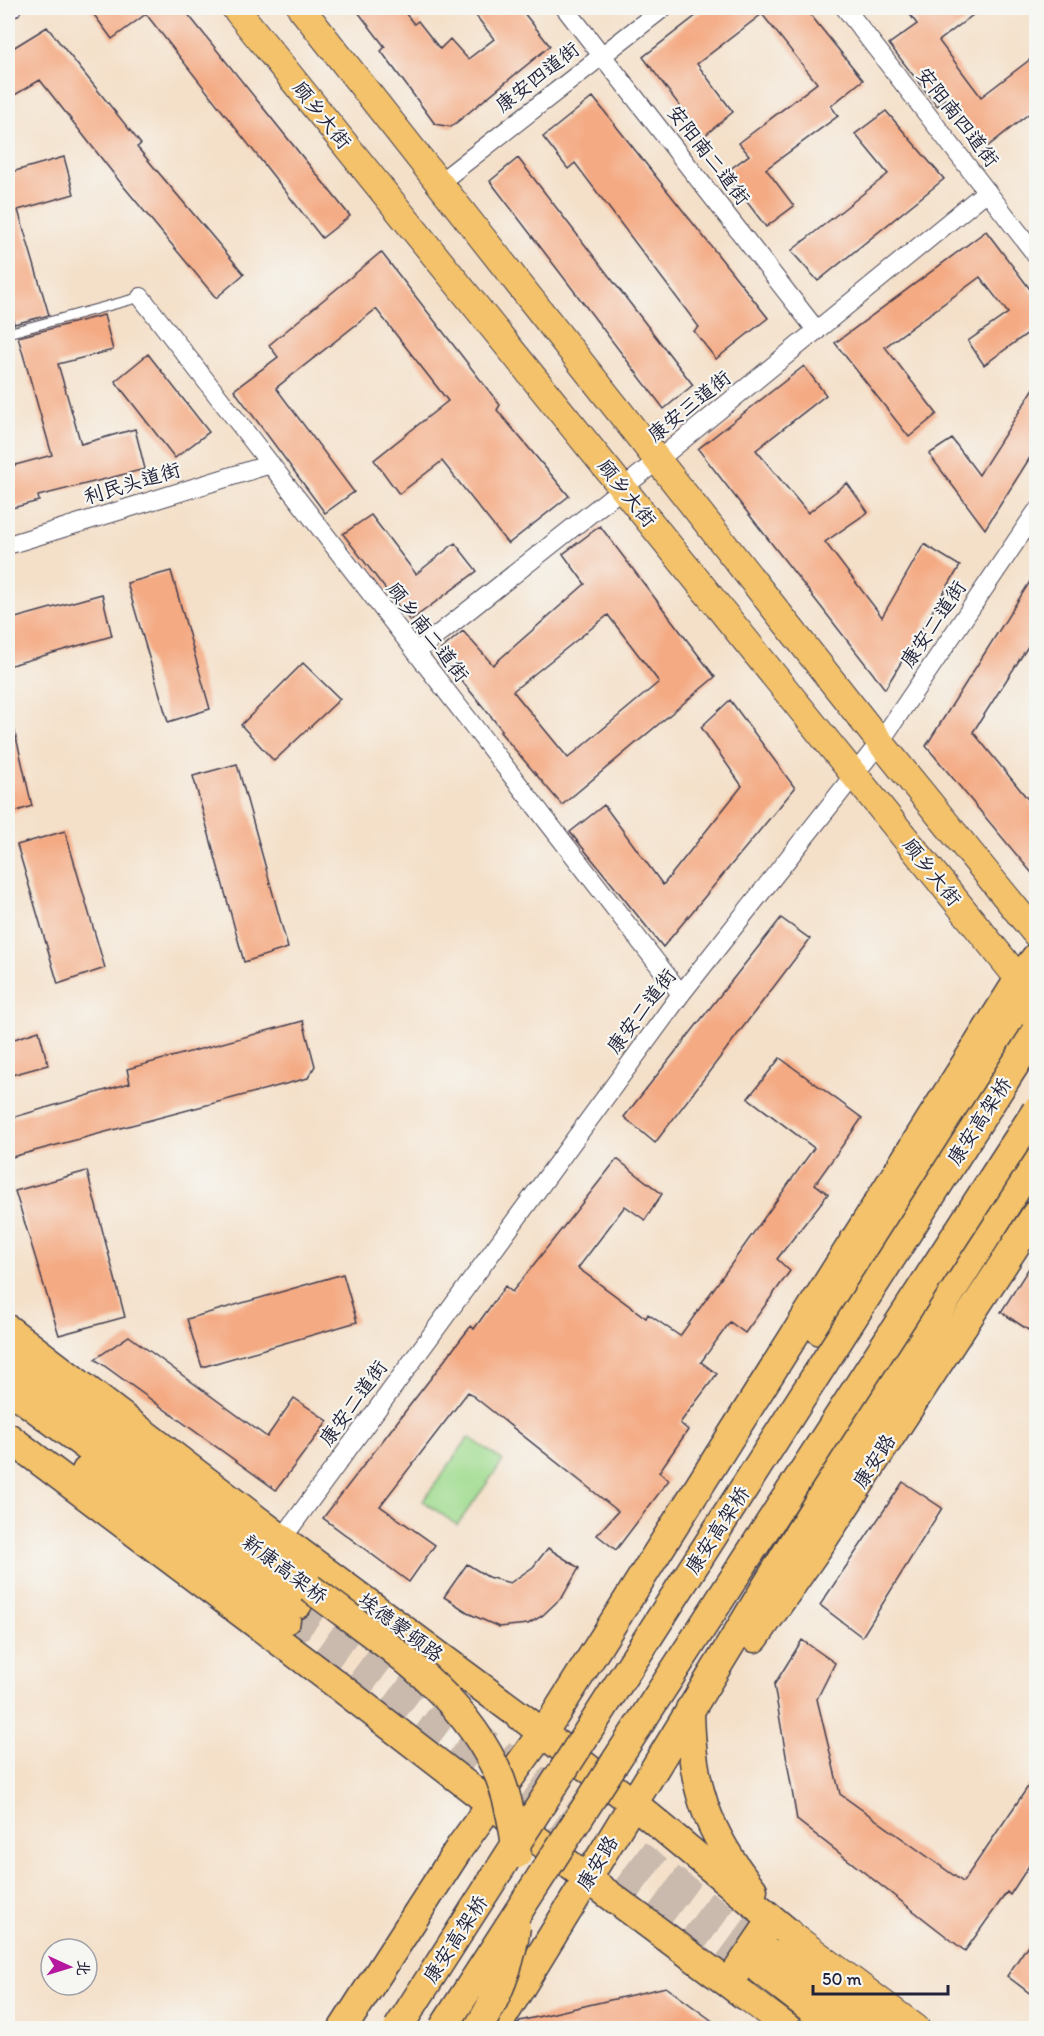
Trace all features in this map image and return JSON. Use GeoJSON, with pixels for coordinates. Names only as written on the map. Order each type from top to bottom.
{"type":"FeatureCollection","features":[{"type":"Feature","properties":{"kind":"highway"},"geometry":{"type":"LineString","coordinates":[[344,2028],[460,1847],[555,1715],[1028,988],[1036,957]]}},
{"type":"Feature","properties":{"kind":"highway"},"geometry":{"type":"LineString","coordinates":[[555,1715],[585,1688],[614,1654],[1005,1041],[1036,1002]]}},
{"type":"Feature","properties":{"kind":"highway","name":"康安高架桥"},"geometry":{"type":"LineString","coordinates":[[398,2028],[1036,1032]]}},
{"type":"Feature","properties":{"kind":"highway","name":"康安高架桥"},"geometry":{"type":"LineString","coordinates":[[443,2028],[1036,1111]]}},
{"type":"Feature","properties":{"kind":"highway","name":"康安路"},"geometry":{"type":"LineString","coordinates":[[496,2028],[803,1526],[1036,1158]]}},
{"type":"Feature","properties":{"kind":"highway","name":"康安路"},"geometry":{"type":"LineString","coordinates":[[694,1703],[751,1643],[823,1539],[1036,1214]]}},
{"type":"Feature","properties":{"kind":"highway","name":"埃德蒙顿路"},"geometry":{"type":"LineString","coordinates":[[8,1329],[633,1803],[775,1941]]}},
{"type":"Feature","properties":{"kind":"highway","name":"新康高架桥"},"geometry":{"type":"LineString","coordinates":[[8,1359],[425,1675],[465,1718],[500,1778],[510,1814],[517,1860],[517,1918],[514,1940],[504,1977],[490,2009],[478,2028]]}},
{"type":"Feature","properties":{"kind":"highway"},"geometry":{"type":"LineString","coordinates":[[8,1388],[292,1612],[8,1412]]}},
{"type":"Feature","properties":{"kind":"highway"},"geometry":{"type":"LineString","coordinates":[[8,1437],[736,1989],[775,1941],[708,1819],[699,1793],[693,1763],[694,1703]]}},
{"type":"Feature","properties":{"kind":"highway"},"geometry":{"type":"LineString","coordinates":[[365,2028],[464,1874],[479,1841],[488,1809]]}},
{"type":"Feature","properties":{"kind":"main road","name":"顾乡大街"},"geometry":{"type":"LineString","coordinates":[[235,8],[854,776],[1028,988]]}},
{"type":"Feature","properties":{"kind":"main road"},"geometry":{"type":"LineString","coordinates":[[301,8],[880,742],[1036,934]]}},
{"type":"Feature","properties":{"kind":"main road"},"geometry":{"type":"LineString","coordinates":[[775,1941],[835,2028]]}},
{"type":"Feature","properties":{"kind":"main road"},"geometry":{"type":"LineString","coordinates":[[775,1941],[875,2028]]}},
{"type":"Feature","properties":{"kind":"main road"},"geometry":{"type":"LineString","coordinates":[[775,1941],[916,2028]]}},
{"type":"Feature","properties":{"kind":"main road"},"geometry":{"type":"LineString","coordinates":[[736,1989],[788,2028]]}},
{"type":"Feature","properties":{"kind":"street"},"geometry":{"type":"LineString","coordinates":[[8,10],[12,8]]}},
{"type":"Feature","properties":{"kind":"street","name":"安阳南二道街"},"geometry":{"type":"LineString","coordinates":[[565,8],[817,331]]}},
{"type":"Feature","properties":{"kind":"street","name":"康安四道街"},"geometry":{"type":"LineString","coordinates":[[440,183],[663,8]]}},
{"type":"Feature","properties":{"kind":"street","name":"安阳南四道街"},"geometry":{"type":"LineString","coordinates":[[845,8],[1036,255]]}},
{"type":"Feature","properties":{"kind":"street","name":"康安三道街"},"geometry":{"type":"LineString","coordinates":[[416,652],[624,488],[987,191]]}},
{"type":"Feature","properties":{"kind":"street","name":"顾乡南二道街"},"geometry":{"type":"LineString","coordinates":[[141,297],[681,994]]}},
{"type":"Feature","properties":{"kind":"street","name":"利民头道街"},"geometry":{"type":"LineString","coordinates":[[8,545],[271,464]]}},
{"type":"Feature","properties":{"kind":"street","name":"康安二道街"},"geometry":{"type":"LineString","coordinates":[[282,1539],[681,994],[880,742],[1036,512]]}},
{"type":"Feature","properties":{"kind":"lane"},"geometry":{"type":"LineString","coordinates":[[8,333],[141,297]]}},
{"type":"Feature","properties":{"kind":"green space"},"geometry":{"type":"Polygon","coordinates":[[[469,1437],[503,1461],[457,1525],[423,1501],[469,1437]]]}},
{"type":"Feature","properties":{"kind":"building"},"geometry":{"type":"Polygon","coordinates":[[[89,8],[183,8],[350,216],[322,238],[146,14],[112,39],[89,8]]]}},
{"type":"Feature","properties":{"kind":"building"},"geometry":{"type":"Polygon","coordinates":[[[355,8],[401,8],[414,24],[418,21],[440,49],[450,39],[468,59],[494,39],[470,8],[520,8],[550,46],[451,127],[435,124],[381,51],[385,47],[355,8]]]}},
{"type":"Feature","properties":{"kind":"building"},"geometry":{"type":"Polygon","coordinates":[[[706,8],[805,8],[863,80],[831,106],[838,116],[766,169],[794,206],[766,227],[725,173],[749,155],[739,143],[817,83],[762,14],[697,64],[733,112],[703,137],[643,57],[706,8]]]}},
{"type":"Feature","properties":{"kind":"building"},"geometry":{"type":"Polygon","coordinates":[[[905,8],[982,8],[939,41],[981,97],[1036,55],[1036,108],[987,147],[945,99],[937,106],[889,44],[917,24],[905,8]]]}},
{"type":"Feature","properties":{"kind":"building"},"geometry":{"type":"Polygon","coordinates":[[[47,27],[141,144],[137,147],[244,274],[216,298],[120,182],[40,80],[8,99],[8,51],[47,27]]]}},
{"type":"Feature","properties":{"kind":"building"},"geometry":{"type":"Polygon","coordinates":[[[593,97],[768,318],[716,359],[694,331],[699,327],[575,163],[568,169],[543,137],[593,97]]]}},
{"type":"Feature","properties":{"kind":"building"},"geometry":{"type":"Polygon","coordinates":[[[886,111],[944,179],[818,281],[791,251],[888,174],[855,134],[886,111]]]}},
{"type":"Feature","properties":{"kind":"building"},"geometry":{"type":"Polygon","coordinates":[[[64,157],[74,194],[18,210],[49,315],[14,324],[12,315],[8,317],[8,173],[64,157]]]}},
{"type":"Feature","properties":{"kind":"building"},"geometry":{"type":"Polygon","coordinates":[[[518,158],[693,385],[664,409],[490,181],[518,158]]]}},
{"type":"Feature","properties":{"kind":"building"},"geometry":{"type":"Polygon","coordinates":[[[986,231],[1036,297],[1036,327],[984,365],[968,341],[1008,313],[980,277],[885,347],[937,414],[909,437],[835,343],[986,231]]]}},
{"type":"Feature","properties":{"kind":"building"},"geometry":{"type":"Polygon","coordinates":[[[381,252],[500,405],[497,410],[569,496],[508,544],[442,461],[399,494],[374,460],[448,401],[376,309],[276,388],[354,492],[325,513],[234,390],[278,357],[269,345],[381,252]]]}},
{"type":"Feature","properties":{"kind":"building"},"geometry":{"type":"Polygon","coordinates":[[[104,315],[113,350],[58,364],[81,444],[135,429],[145,469],[38,496],[39,501],[8,509],[8,467],[52,455],[18,337],[104,315]]]}},
{"type":"Feature","properties":{"kind":"building"},"geometry":{"type":"Polygon","coordinates":[[[148,354],[209,432],[175,458],[115,381],[148,354]]]}},
{"type":"Feature","properties":{"kind":"building"},"geometry":{"type":"Polygon","coordinates":[[[804,366],[826,395],[756,450],[808,513],[847,483],[868,512],[825,542],[882,617],[924,544],[960,566],[885,689],[698,449],[804,366]]]}},
{"type":"Feature","properties":{"kind":"building"},"geometry":{"type":"Polygon","coordinates":[[[1036,385],[1036,448],[985,529],[929,454],[952,439],[979,475],[1036,385]]]}},
{"type":"Feature","properties":{"kind":"building"},"geometry":{"type":"Polygon","coordinates":[[[371,515],[416,574],[455,543],[477,571],[410,621],[343,534],[371,515]]]}},
{"type":"Feature","properties":{"kind":"building"},"geometry":{"type":"Polygon","coordinates":[[[600,526],[715,677],[562,805],[500,732],[502,730],[438,652],[463,631],[493,665],[585,584],[563,554],[600,526]],[[608,615],[513,691],[568,758],[659,682],[608,615]]]}},
{"type":"Feature","properties":{"kind":"building"},"geometry":{"type":"Polygon","coordinates":[[[171,571],[210,709],[168,722],[127,583],[171,571]]]}},
{"type":"Feature","properties":{"kind":"building"},"geometry":{"type":"Polygon","coordinates":[[[1036,572],[1036,634],[973,732],[1036,809],[1036,878],[926,746],[1036,572]]]}},
{"type":"Feature","properties":{"kind":"building"},"geometry":{"type":"Polygon","coordinates":[[[102,594],[112,636],[8,666],[8,620],[102,594]]]}},
{"type":"Feature","properties":{"kind":"building"},"geometry":{"type":"Polygon","coordinates":[[[303,663],[340,699],[274,761],[241,725],[303,663]]]}},
{"type":"Feature","properties":{"kind":"building"},"geometry":{"type":"Polygon","coordinates":[[[730,700],[795,788],[663,947],[570,832],[604,805],[663,885],[742,786],[701,727],[730,700]]]}},
{"type":"Feature","properties":{"kind":"building"},"geometry":{"type":"Polygon","coordinates":[[[13,724],[32,806],[8,814],[8,725],[13,724]]]}},
{"type":"Feature","properties":{"kind":"building"},"geometry":{"type":"Polygon","coordinates":[[[237,764],[288,948],[244,962],[193,776],[237,764]]]}},
{"type":"Feature","properties":{"kind":"building"},"geometry":{"type":"Polygon","coordinates":[[[65,831],[105,968],[58,984],[17,845],[65,831]]]}},
{"type":"Feature","properties":{"kind":"building"},"geometry":{"type":"Polygon","coordinates":[[[781,918],[810,939],[655,1143],[624,1117],[781,918]]]}},
{"type":"Feature","properties":{"kind":"building"},"geometry":{"type":"Polygon","coordinates":[[[303,1021],[315,1066],[308,1078],[8,1158],[8,1119],[130,1083],[127,1069],[303,1021]]]}},
{"type":"Feature","properties":{"kind":"building"},"geometry":{"type":"Polygon","coordinates":[[[39,1031],[48,1065],[8,1076],[8,1041],[39,1031]]]}},
{"type":"Feature","properties":{"kind":"building"},"geometry":{"type":"Polygon","coordinates":[[[780,1058],[862,1118],[815,1184],[828,1194],[777,1259],[790,1271],[745,1333],[730,1322],[701,1362],[717,1374],[680,1423],[688,1430],[659,1472],[669,1480],[616,1550],[597,1535],[618,1511],[468,1392],[380,1506],[435,1545],[409,1582],[323,1518],[471,1326],[474,1329],[505,1286],[512,1292],[617,1159],[662,1194],[645,1220],[625,1206],[578,1268],[646,1318],[648,1314],[680,1336],[814,1148],[748,1098],[780,1058]]]}},
{"type":"Feature","properties":{"kind":"building"},"geometry":{"type":"Polygon","coordinates":[[[87,1171],[125,1317],[59,1335],[15,1191],[87,1171]]]}},
{"type":"Feature","properties":{"kind":"building"},"geometry":{"type":"Polygon","coordinates":[[[1036,1257],[1036,1335],[1001,1312],[1036,1257]]]}},
{"type":"Feature","properties":{"kind":"building"},"geometry":{"type":"Polygon","coordinates":[[[343,1274],[357,1322],[202,1367],[187,1319],[343,1274]]]}},
{"type":"Feature","properties":{"kind":"building"},"geometry":{"type":"Polygon","coordinates":[[[129,1336],[267,1437],[294,1398],[328,1421],[276,1490],[95,1359],[129,1336]]]}},
{"type":"Feature","properties":{"kind":"building"},"geometry":{"type":"Polygon","coordinates":[[[903,1482],[942,1508],[862,1637],[820,1605],[903,1482]]]}},
{"type":"Feature","properties":{"kind":"building"},"geometry":{"type":"Polygon","coordinates":[[[548,1548],[579,1568],[563,1596],[542,1616],[528,1624],[499,1627],[472,1615],[444,1597],[467,1564],[488,1577],[510,1583],[533,1567],[548,1548]]]}},
{"type":"Feature","properties":{"kind":"building"},"geometry":{"type":"Polygon","coordinates":[[[802,1640],[835,1663],[817,1699],[840,1794],[963,1882],[1036,1775],[1036,1855],[1010,1895],[1007,1892],[965,1951],[797,1820],[774,1685],[802,1640]]]}},
{"type":"Feature","properties":{"kind":"building"},"geometry":{"type":"Polygon","coordinates":[[[1036,1933],[1036,1998],[1007,1976],[1036,1933]]]}},
{"type":"Feature","properties":{"kind":"building"},"geometry":{"type":"Polygon","coordinates":[[[666,1987],[722,2028],[515,2028],[520,2021],[666,1987]]]}},
{"type":"Feature","properties":{"kind":"tunnel"},"geometry":{"type":"LineString","coordinates":[[298,1604],[773,1954]]}},
{"type":"Feature","properties":{"kind":"tunnel"},"geometry":{"type":"LineString","coordinates":[[286,1620],[761,1971]]}}]}
